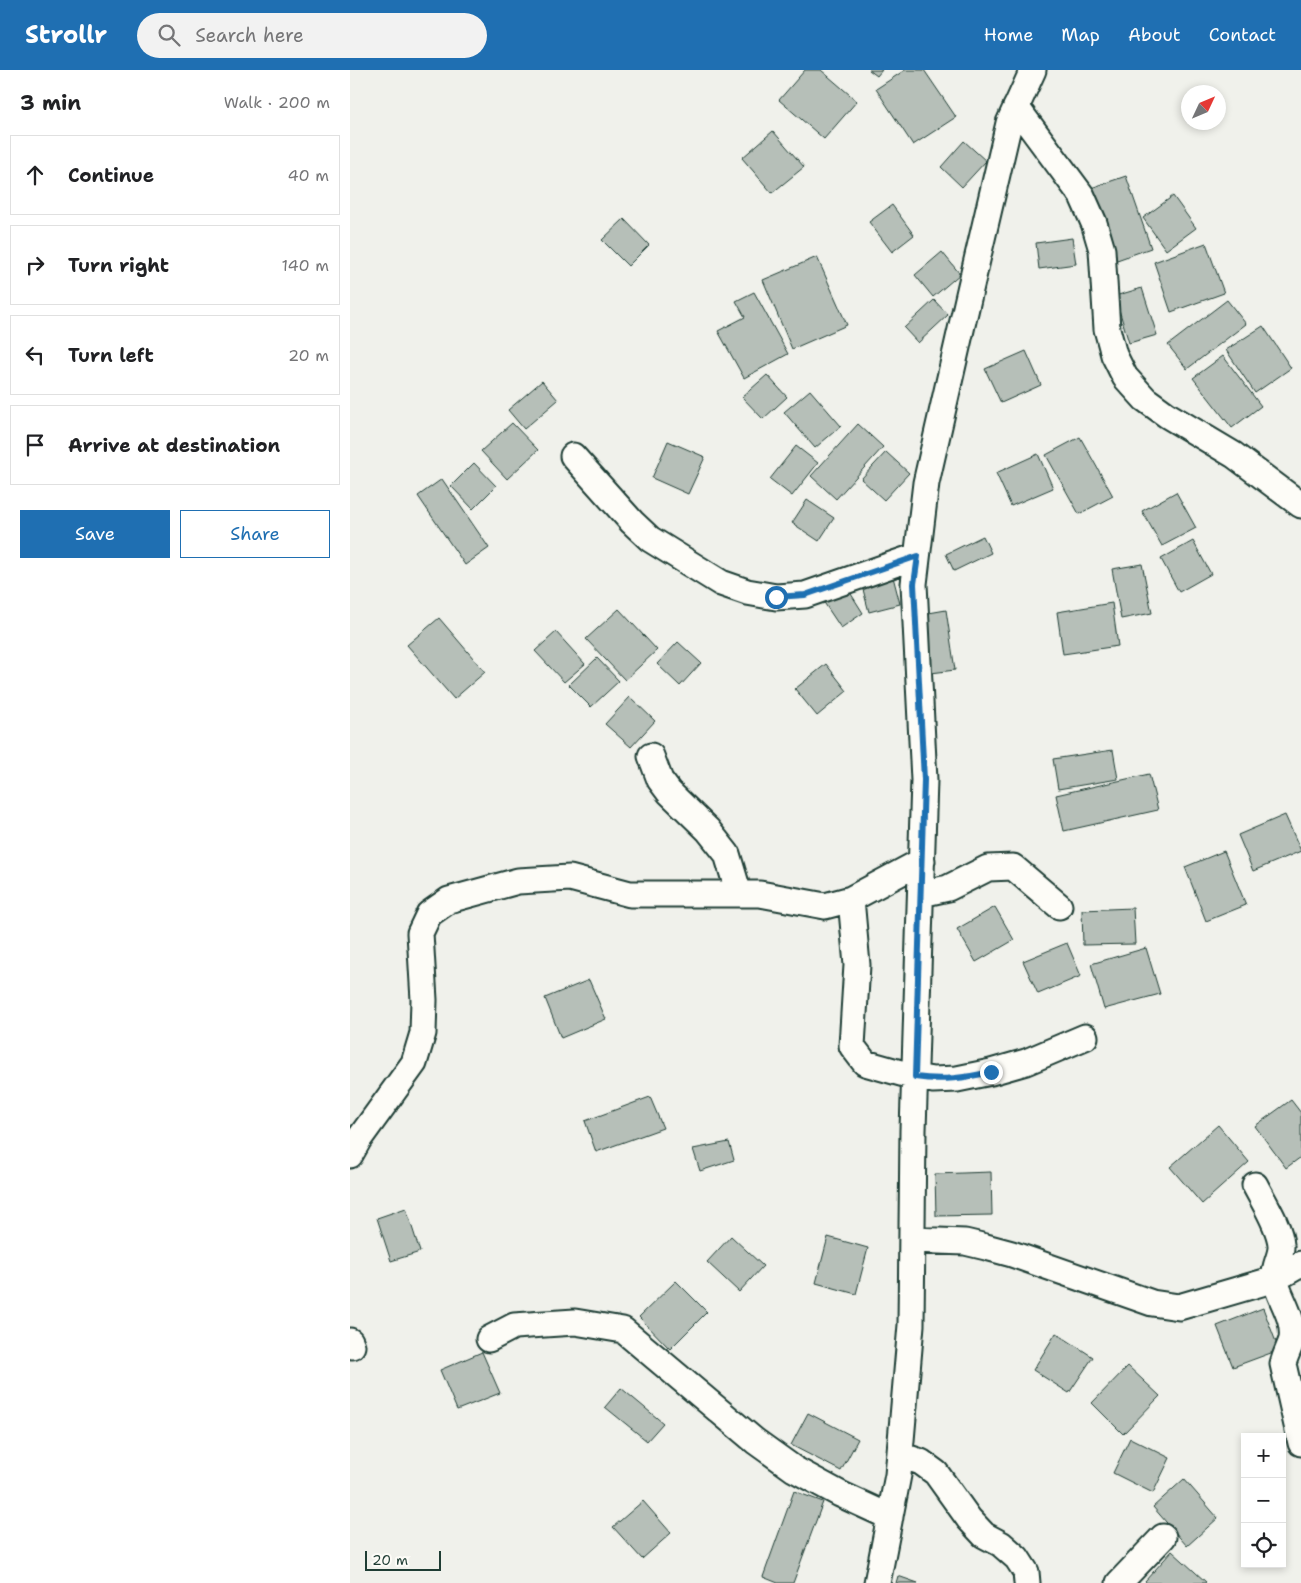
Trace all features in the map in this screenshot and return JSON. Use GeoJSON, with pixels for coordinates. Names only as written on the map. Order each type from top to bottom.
{"type":"FeatureCollection","features":[{"type":"Feature","properties":{"kind":"street"},"geometry":{"type":"LineString","coordinates":[[877,1583],[898,1476],[911,1325],[915,1077],[924,780],[914,584],[926,483],[1009,123],[1033,70]]}},
{"type":"Feature","properties":{"kind":"street"},"geometry":{"type":"LineString","coordinates":[[1016,107],[1082,196],[1094,223],[1102,250],[1107,329],[1114,354],[1125,377],[1145,399],[1167,415],[1234,455],[1301,505]]}},
{"type":"Feature","properties":{"kind":"street"},"geometry":{"type":"LineString","coordinates":[[573,456],[632,522],[650,539],[721,584],[747,592],[776,597],[805,595],[918,556]]}},
{"type":"Feature","properties":{"kind":"street"},"geometry":{"type":"LineString","coordinates":[[651,756],[660,780],[669,792],[708,830],[727,854],[739,894]]}},
{"type":"Feature","properties":{"kind":"street"},"geometry":{"type":"LineString","coordinates":[[350,1155],[359,1139],[414,1063],[423,1033],[424,1000],[420,934],[429,914],[449,900],[518,881],[570,878],[630,894],[760,894],[825,906],[852,899],[922,861]]}},
{"type":"Feature","properties":{"kind":"street"},"geometry":{"type":"LineString","coordinates":[[921,894],[948,888],[988,868],[1013,867],[1059,906]]}},
{"type":"Feature","properties":{"kind":"street"},"geometry":{"type":"LineString","coordinates":[[852,899],[857,965],[852,1046],[866,1063],[915,1077],[933,1080],[957,1079],[1026,1062],[1086,1037]]}},
{"type":"Feature","properties":{"kind":"street"},"geometry":{"type":"LineString","coordinates":[[1255,1185],[1274,1221],[1282,1246],[1275,1270],[1275,1279],[1291,1322],[1292,1339],[1284,1355],[1283,1364],[1301,1443]]}},
{"type":"Feature","properties":{"kind":"street"},"geometry":{"type":"LineString","coordinates":[[912,1240],[965,1242],[986,1246],[1152,1304],[1179,1307],[1275,1279],[1301,1264]]}},
{"type":"Feature","properties":{"kind":"street"},"geometry":{"type":"LineString","coordinates":[[489,1339],[514,1326],[575,1322],[623,1330],[754,1441],[794,1468],[840,1494],[890,1517]]}},
{"type":"Feature","properties":{"kind":"street"},"geometry":{"type":"LineString","coordinates":[[900,1455],[921,1462],[936,1473],[974,1525],[984,1535],[1001,1544],[1017,1558],[1026,1572],[1027,1583]]}},
{"type":"Feature","properties":{"kind":"street"},"geometry":{"type":"LineString","coordinates":[[1119,1583],[1163,1537]]}},
{"type":"Feature","properties":{"kind":"building"},"geometry":{"type":"Polygon","coordinates":[[[805,70],[821,70],[857,101],[824,139],[779,100],[805,70]]]}},
{"type":"Feature","properties":{"kind":"building"},"geometry":{"type":"Polygon","coordinates":[[[869,70],[882,70],[877,76],[869,70]]]}},
{"type":"Feature","properties":{"kind":"building"},"geometry":{"type":"Polygon","coordinates":[[[905,70],[924,70],[956,117],[913,145],[876,89],[905,70]]]}},
{"type":"Feature","properties":{"kind":"building"},"geometry":{"type":"Polygon","coordinates":[[[773,131],[804,167],[772,193],[742,158],[773,131]]]}},
{"type":"Feature","properties":{"kind":"building"},"geometry":{"type":"Polygon","coordinates":[[[964,141],[986,161],[962,187],[941,167],[964,141]]]}},
{"type":"Feature","properties":{"kind":"building"},"geometry":{"type":"Polygon","coordinates":[[[1126,176],[1151,248],[1117,260],[1091,188],[1126,176]]]}},
{"type":"Feature","properties":{"kind":"building"},"geometry":{"type":"Polygon","coordinates":[[[1173,196],[1196,228],[1166,250],[1143,218],[1173,196]]]}},
{"type":"Feature","properties":{"kind":"building"},"geometry":{"type":"Polygon","coordinates":[[[892,205],[914,235],[892,252],[869,222],[892,205]]]}},
{"type":"Feature","properties":{"kind":"building"},"geometry":{"type":"Polygon","coordinates":[[[624,219],[649,245],[628,266],[602,240],[624,219]]]}},
{"type":"Feature","properties":{"kind":"building"},"geometry":{"type":"Polygon","coordinates":[[[1072,238],[1076,264],[1039,269],[1036,243],[1072,238]]]}},
{"type":"Feature","properties":{"kind":"building"},"geometry":{"type":"Polygon","coordinates":[[[1206,243],[1224,293],[1171,312],[1154,262],[1206,243]]]}},
{"type":"Feature","properties":{"kind":"building"},"geometry":{"type":"Polygon","coordinates":[[[942,252],[960,274],[933,297],[915,275],[942,252]]]}},
{"type":"Feature","properties":{"kind":"building"},"geometry":{"type":"Polygon","coordinates":[[[817,257],[847,325],[792,349],[763,280],[817,257]]]}},
{"type":"Feature","properties":{"kind":"building"},"geometry":{"type":"Polygon","coordinates":[[[1142,288],[1157,335],[1129,343],[1115,296],[1142,288]]]}},
{"type":"Feature","properties":{"kind":"building"},"geometry":{"type":"Polygon","coordinates":[[[754,292],[788,354],[744,378],[718,331],[745,317],[736,301],[754,292]]]}},
{"type":"Feature","properties":{"kind":"building"},"geometry":{"type":"Polygon","coordinates":[[[934,300],[948,315],[918,343],[904,328],[934,300]]]}},
{"type":"Feature","properties":{"kind":"building"},"geometry":{"type":"Polygon","coordinates":[[[1227,300],[1246,324],[1187,369],[1168,345],[1227,300]]]}},
{"type":"Feature","properties":{"kind":"building"},"geometry":{"type":"Polygon","coordinates":[[[1263,326],[1291,368],[1255,393],[1226,350],[1263,326]]]}},
{"type":"Feature","properties":{"kind":"building"},"geometry":{"type":"Polygon","coordinates":[[[1026,351],[1041,385],[1001,403],[985,369],[1026,351]]]}},
{"type":"Feature","properties":{"kind":"building"},"geometry":{"type":"Polygon","coordinates":[[[1223,356],[1261,406],[1232,428],[1193,378],[1223,356]]]}},
{"type":"Feature","properties":{"kind":"building"},"geometry":{"type":"Polygon","coordinates":[[[767,375],[787,397],[763,419],[742,397],[767,375]]]}},
{"type":"Feature","properties":{"kind":"building"},"geometry":{"type":"Polygon","coordinates":[[[542,381],[558,400],[524,429],[508,410],[542,381]]]}},
{"type":"Feature","properties":{"kind":"building"},"geometry":{"type":"Polygon","coordinates":[[[810,390],[841,426],[815,448],[784,412],[810,390]]]}},
{"type":"Feature","properties":{"kind":"building"},"geometry":{"type":"Polygon","coordinates":[[[512,423],[538,450],[507,479],[481,451],[512,423]]]}},
{"type":"Feature","properties":{"kind":"building"},"geometry":{"type":"Polygon","coordinates":[[[858,424],[883,447],[836,499],[811,476],[858,424]]]}},
{"type":"Feature","properties":{"kind":"building"},"geometry":{"type":"Polygon","coordinates":[[[1080,437],[1113,496],[1079,514],[1046,455],[1080,437]]]}},
{"type":"Feature","properties":{"kind":"building"},"geometry":{"type":"Polygon","coordinates":[[[668,441],[705,457],[688,494],[652,478],[668,441]]]}},
{"type":"Feature","properties":{"kind":"building"},"geometry":{"type":"Polygon","coordinates":[[[796,446],[818,463],[792,496],[770,479],[796,446]]]}},
{"type":"Feature","properties":{"kind":"building"},"geometry":{"type":"Polygon","coordinates":[[[886,452],[909,473],[884,500],[861,479],[886,452]]]}},
{"type":"Feature","properties":{"kind":"building"},"geometry":{"type":"Polygon","coordinates":[[[1038,454],[1053,488],[1011,506],[996,473],[1038,454]]]}},
{"type":"Feature","properties":{"kind":"building"},"geometry":{"type":"Polygon","coordinates":[[[474,463],[496,486],[473,509],[451,486],[474,463]]]}},
{"type":"Feature","properties":{"kind":"building"},"geometry":{"type":"Polygon","coordinates":[[[442,479],[489,548],[465,565],[418,496],[442,479]]]}},
{"type":"Feature","properties":{"kind":"building"},"geometry":{"type":"Polygon","coordinates":[[[1176,492],[1196,528],[1162,546],[1142,511],[1176,492]]]}},
{"type":"Feature","properties":{"kind":"building"},"geometry":{"type":"Polygon","coordinates":[[[807,500],[834,518],[819,541],[792,523],[807,500]]]}},
{"type":"Feature","properties":{"kind":"building"},"geometry":{"type":"Polygon","coordinates":[[[983,536],[991,553],[954,571],[946,554],[983,536]]]}},
{"type":"Feature","properties":{"kind":"building"},"geometry":{"type":"Polygon","coordinates":[[[1193,541],[1211,574],[1179,592],[1161,559],[1193,541]]]}},
{"type":"Feature","properties":{"kind":"building"},"geometry":{"type":"Polygon","coordinates":[[[1142,564],[1152,613],[1121,619],[1112,569],[1142,564]]]}},
{"type":"Feature","properties":{"kind":"building"},"geometry":{"type":"Polygon","coordinates":[[[892,573],[900,604],[869,612],[861,582],[892,573]]]}},
{"type":"Feature","properties":{"kind":"building"},"geometry":{"type":"Polygon","coordinates":[[[846,586],[863,613],[841,628],[823,601],[846,586]]]}},
{"type":"Feature","properties":{"kind":"building"},"geometry":{"type":"Polygon","coordinates":[[[1112,603],[1118,646],[1063,654],[1057,612],[1112,603]]]}},
{"type":"Feature","properties":{"kind":"building"},"geometry":{"type":"Polygon","coordinates":[[[619,609],[657,650],[625,680],[586,639],[619,609]]]}},
{"type":"Feature","properties":{"kind":"building"},"geometry":{"type":"Polygon","coordinates":[[[946,610],[955,670],[931,673],[923,614],[946,610]]]}},
{"type":"Feature","properties":{"kind":"building"},"geometry":{"type":"Polygon","coordinates":[[[439,618],[485,672],[454,699],[407,645],[439,618]]]}},
{"type":"Feature","properties":{"kind":"building"},"geometry":{"type":"Polygon","coordinates":[[[556,632],[585,664],[564,682],[535,651],[556,632]]]}},
{"type":"Feature","properties":{"kind":"building"},"geometry":{"type":"Polygon","coordinates":[[[678,642],[701,663],[680,686],[657,664],[678,642]]]}},
{"type":"Feature","properties":{"kind":"building"},"geometry":{"type":"Polygon","coordinates":[[[597,658],[619,681],[591,707],[569,685],[597,658]]]}},
{"type":"Feature","properties":{"kind":"building"},"geometry":{"type":"Polygon","coordinates":[[[826,664],[847,691],[817,716],[795,689],[826,664]]]}},
{"type":"Feature","properties":{"kind":"building"},"geometry":{"type":"Polygon","coordinates":[[[630,697],[655,721],[631,747],[605,724],[630,697]]]}},
{"type":"Feature","properties":{"kind":"building"},"geometry":{"type":"Polygon","coordinates":[[[1113,750],[1118,779],[1058,789],[1053,759],[1113,750]]]}},
{"type":"Feature","properties":{"kind":"building"},"geometry":{"type":"Polygon","coordinates":[[[1149,774],[1158,810],[1064,831],[1056,795],[1149,774]]]}},
{"type":"Feature","properties":{"kind":"building"},"geometry":{"type":"Polygon","coordinates":[[[1285,815],[1301,851],[1253,871],[1238,835],[1285,815]]]}},
{"type":"Feature","properties":{"kind":"building"},"geometry":{"type":"Polygon","coordinates":[[[1224,851],[1246,905],[1206,921],[1185,867],[1224,851]]]}},
{"type":"Feature","properties":{"kind":"building"},"geometry":{"type":"Polygon","coordinates":[[[995,907],[1014,940],[976,962],[957,929],[995,907]]]}},
{"type":"Feature","properties":{"kind":"building"},"geometry":{"type":"Polygon","coordinates":[[[1133,908],[1135,944],[1083,945],[1082,910],[1133,908]]]}},
{"type":"Feature","properties":{"kind":"building"},"geometry":{"type":"Polygon","coordinates":[[[1067,943],[1081,976],[1038,994],[1023,961],[1067,943]]]}},
{"type":"Feature","properties":{"kind":"building"},"geometry":{"type":"Polygon","coordinates":[[[1146,948],[1160,994],[1104,1009],[1091,964],[1146,948]]]}},
{"type":"Feature","properties":{"kind":"building"},"geometry":{"type":"Polygon","coordinates":[[[589,980],[606,1019],[561,1038],[545,998],[589,980]]]}},
{"type":"Feature","properties":{"kind":"building"},"geometry":{"type":"Polygon","coordinates":[[[650,1097],[663,1128],[596,1152],[585,1121],[650,1097]]]}},
{"type":"Feature","properties":{"kind":"building"},"geometry":{"type":"Polygon","coordinates":[[[1291,1100],[1301,1113],[1301,1157],[1286,1168],[1255,1126],[1291,1100]]]}},
{"type":"Feature","properties":{"kind":"building"},"geometry":{"type":"Polygon","coordinates":[[[1218,1125],[1249,1162],[1202,1204],[1170,1167],[1218,1125]]]}},
{"type":"Feature","properties":{"kind":"building"},"geometry":{"type":"Polygon","coordinates":[[[729,1142],[734,1160],[700,1171],[693,1149],[729,1142]]]}},
{"type":"Feature","properties":{"kind":"building"},"geometry":{"type":"Polygon","coordinates":[[[991,1172],[992,1215],[936,1216],[935,1174],[991,1172]]]}},
{"type":"Feature","properties":{"kind":"building"},"geometry":{"type":"Polygon","coordinates":[[[406,1208],[420,1252],[391,1261],[377,1218],[406,1208]]]}},
{"type":"Feature","properties":{"kind":"building"},"geometry":{"type":"Polygon","coordinates":[[[731,1236],[763,1266],[739,1292],[707,1262],[731,1236]]]}},
{"type":"Feature","properties":{"kind":"building"},"geometry":{"type":"Polygon","coordinates":[[[828,1237],[868,1248],[856,1294],[816,1283],[828,1237]]]}},
{"type":"Feature","properties":{"kind":"building"},"geometry":{"type":"Polygon","coordinates":[[[676,1281],[707,1312],[670,1349],[639,1317],[676,1281]]]}},
{"type":"Feature","properties":{"kind":"building"},"geometry":{"type":"Polygon","coordinates":[[[1263,1308],[1279,1350],[1233,1367],[1217,1326],[1263,1308]]]}},
{"type":"Feature","properties":{"kind":"building"},"geometry":{"type":"Polygon","coordinates":[[[1056,1333],[1093,1357],[1069,1393],[1033,1370],[1056,1333]]]}},
{"type":"Feature","properties":{"kind":"building"},"geometry":{"type":"Polygon","coordinates":[[[482,1352],[500,1393],[457,1410],[440,1370],[482,1352]]]}},
{"type":"Feature","properties":{"kind":"building"},"geometry":{"type":"Polygon","coordinates":[[[1128,1366],[1160,1396],[1123,1434],[1092,1403],[1128,1366]]]}},
{"type":"Feature","properties":{"kind":"building"},"geometry":{"type":"Polygon","coordinates":[[[621,1388],[663,1423],[647,1441],[605,1407],[621,1388]]]}},
{"type":"Feature","properties":{"kind":"building"},"geometry":{"type":"Polygon","coordinates":[[[808,1413],[858,1439],[841,1471],[791,1445],[808,1413]]]}},
{"type":"Feature","properties":{"kind":"building"},"geometry":{"type":"Polygon","coordinates":[[[1130,1438],[1170,1458],[1153,1493],[1113,1473],[1130,1438]]]}},
{"type":"Feature","properties":{"kind":"building"},"geometry":{"type":"Polygon","coordinates":[[[1184,1479],[1218,1518],[1187,1546],[1153,1507],[1184,1479]]]}},
{"type":"Feature","properties":{"kind":"building"},"geometry":{"type":"Polygon","coordinates":[[[794,1491],[823,1502],[793,1583],[778,1583],[763,1577],[794,1491]]]}},
{"type":"Feature","properties":{"kind":"building"},"geometry":{"type":"Polygon","coordinates":[[[643,1501],[671,1533],[642,1559],[613,1527],[643,1501]]]}},
{"type":"Feature","properties":{"kind":"building"},"geometry":{"type":"Polygon","coordinates":[[[1172,1551],[1206,1582],[1147,1583],[1145,1581],[1172,1551]]]}},
{"type":"Feature","properties":{"kind":"building"},"geometry":{"type":"Polygon","coordinates":[[[898,1576],[918,1583],[896,1583],[898,1576]]]}},
{"type":"Feature","properties":{"kind":"route"},"geometry":{"type":"LineString","coordinates":[[776,597],[805,595],[918,556],[914,584],[924,780],[915,1077],[933,1080],[957,1079],[991,1072]]}}]}
